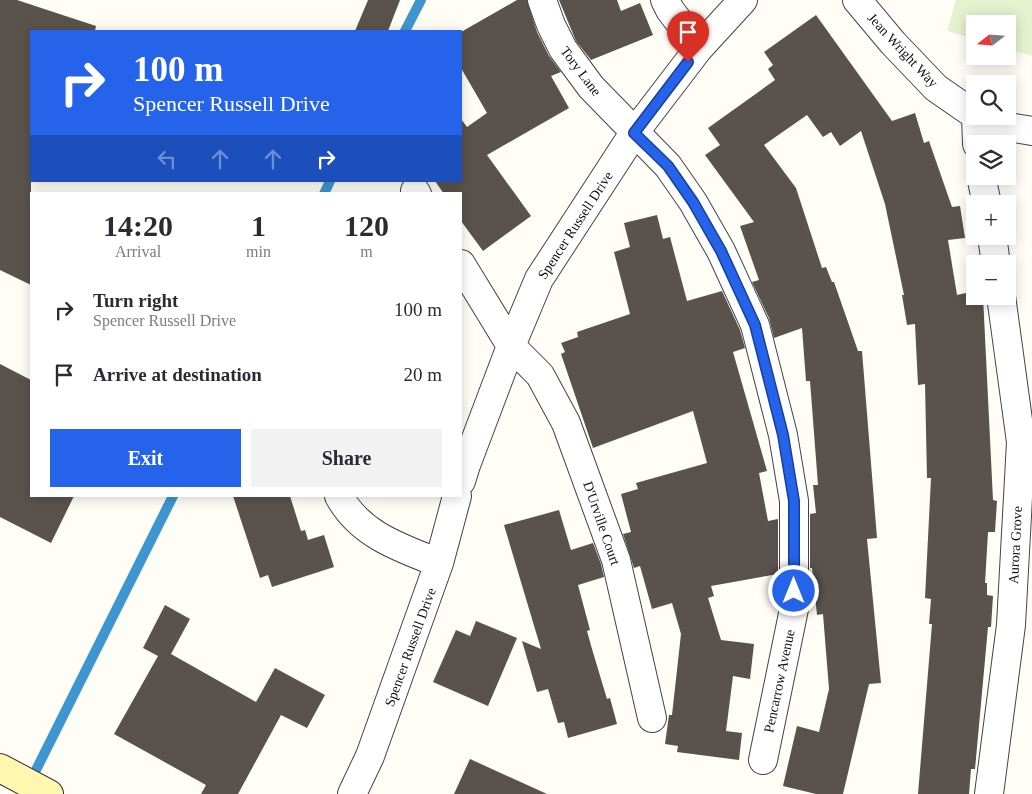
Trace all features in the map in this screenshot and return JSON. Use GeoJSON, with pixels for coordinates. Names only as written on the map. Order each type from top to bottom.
{"type":"FeatureCollection","features":[{"type":"Feature","properties":{"kind":"main road"},"geometry":{"type":"LineString","coordinates":[[0,768],[49,794]]}},
{"type":"Feature","properties":{"kind":"street","name":"Tory Lane"},"geometry":{"type":"LineString","coordinates":[[542,0],[563,49],[590,87],[634,133]]}},
{"type":"Feature","properties":{"kind":"street"},"geometry":{"type":"LineString","coordinates":[[665,0],[670,10],[699,48]]}},
{"type":"Feature","properties":{"kind":"street","name":"Spencer Russell Drive"},"geometry":{"type":"LineString","coordinates":[[462,478],[511,346],[540,279],[634,133],[699,48],[743,0]]}},
{"type":"Feature","properties":{"kind":"street","name":"Jean Wright Way"},"geometry":{"type":"LineString","coordinates":[[857,0],[893,43],[936,88],[966,109]]}},
{"type":"Feature","properties":{"kind":"street","name":"Jean Wright Way"},"geometry":{"type":"LineString","coordinates":[[1004,125],[1032,131]]}},
{"type":"Feature","properties":{"kind":"street","name":"Pencarrow Avenue"},"geometry":{"type":"LineString","coordinates":[[634,133],[668,166],[693,202],[721,251],[755,325],[783,435],[794,501],[794,609],[763,760]]}},
{"type":"Feature","properties":{"kind":"street","name":"D'Urville Court"},"geometry":{"type":"LineString","coordinates":[[462,266],[511,346],[540,375],[566,423],[616,560],[652,718]]}},
{"type":"Feature","properties":{"kind":"street","name":"Aurora Grove"},"geometry":{"type":"LineString","coordinates":[[989,794],[1011,625],[1021,442],[1002,305]]}},
{"type":"Feature","properties":{"kind":"street"},"geometry":{"type":"LineString","coordinates":[[340,497],[346,510],[363,526],[388,543],[439,563]]}},
{"type":"Feature","properties":{"kind":"street","name":"Spencer Russell Drive"},"geometry":{"type":"LineString","coordinates":[[352,794],[370,756],[439,563],[457,497]]}},
{"type":"Feature","properties":{"kind":"green space"},"geometry":{"type":"Polygon","coordinates":[[[956,0],[1032,0],[1032,56],[1016,51],[1016,15],[966,15],[966,36],[947,31],[956,0]]]}},
{"type":"Feature","properties":{"kind":"building"},"geometry":{"type":"Polygon","coordinates":[[[0,0],[17,0],[96,26],[95,30],[30,30],[30,285],[0,270],[0,0]]]}},
{"type":"Feature","properties":{"kind":"building"},"geometry":{"type":"Polygon","coordinates":[[[368,0],[400,0],[388,30],[355,30],[368,0]]]}},
{"type":"Feature","properties":{"kind":"building"},"geometry":{"type":"Polygon","coordinates":[[[517,0],[527,0],[537,32],[549,56],[561,72],[551,76],[569,108],[487,155],[531,216],[483,251],[462,222],[462,192],[443,192],[436,182],[462,182],[462,120],[467,127],[487,113],[462,70],[462,31],[517,0]]]}},
{"type":"Feature","properties":{"kind":"building"},"geometry":{"type":"Polygon","coordinates":[[[559,0],[617,0],[621,11],[640,3],[653,35],[591,60],[576,41],[559,0]]]}},
{"type":"Feature","properties":{"kind":"building"},"geometry":{"type":"Polygon","coordinates":[[[816,15],[892,121],[915,113],[924,143],[929,141],[952,207],[960,206],[965,238],[948,240],[957,295],[966,293],[966,305],[983,305],[993,500],[997,501],[995,532],[988,532],[985,583],[987,583],[987,595],[993,596],[991,627],[988,627],[975,769],[971,769],[969,794],[918,794],[932,624],[929,624],[931,599],[925,598],[931,478],[927,478],[925,384],[918,385],[915,324],[907,325],[902,295],[904,295],[885,204],[861,131],[840,146],[831,132],[823,137],[807,115],[764,145],[796,188],[822,268],[826,267],[832,282],[834,282],[858,351],[862,351],[877,538],[867,539],[881,683],[869,684],[843,794],[816,794],[783,786],[797,726],[819,732],[829,689],[823,614],[817,615],[812,568],[810,568],[810,514],[816,513],[813,485],[818,485],[810,381],[806,381],[802,328],[774,338],[769,318],[752,282],[759,280],[740,226],[754,222],[705,155],[720,145],[708,128],[775,80],[768,69],[773,65],[764,52],[816,15]]]}},
{"type":"Feature","properties":{"kind":"building"},"geometry":{"type":"Polygon","coordinates":[[[657,215],[663,239],[670,237],[687,301],[722,291],[740,330],[745,348],[733,352],[767,471],[759,473],[768,521],[778,519],[778,574],[711,586],[714,596],[708,598],[721,640],[754,644],[750,679],[733,676],[726,731],[742,733],[739,760],[677,752],[678,746],[665,744],[669,715],[672,715],[681,634],[672,603],[652,609],[640,566],[634,568],[623,534],[631,532],[621,494],[638,489],[636,483],[707,463],[693,411],[593,448],[561,354],[565,352],[561,343],[578,337],[577,332],[630,314],[614,252],[630,247],[624,223],[657,215]]]}},
{"type":"Feature","properties":{"kind":"building"},"geometry":{"type":"Polygon","coordinates":[[[0,364],[30,379],[30,497],[74,497],[51,543],[0,517],[0,364]]]}},
{"type":"Feature","properties":{"kind":"building"},"geometry":{"type":"Polygon","coordinates":[[[233,497],[290,497],[301,531],[305,530],[308,540],[324,535],[334,567],[272,587],[268,575],[260,578],[233,497]]]}},
{"type":"Feature","properties":{"kind":"building"},"geometry":{"type":"Polygon","coordinates":[[[559,510],[571,550],[593,543],[601,564],[604,577],[578,585],[590,630],[587,631],[592,649],[607,699],[610,698],[617,724],[568,738],[564,722],[558,723],[548,689],[537,692],[522,641],[541,649],[504,525],[559,510]]]}},
{"type":"Feature","properties":{"kind":"building"},"geometry":{"type":"Polygon","coordinates":[[[165,605],[190,619],[171,654],[256,702],[275,668],[325,695],[307,728],[281,715],[238,794],[201,794],[206,785],[114,734],[158,656],[143,648],[165,605]]]}},
{"type":"Feature","properties":{"kind":"building"},"geometry":{"type":"Polygon","coordinates":[[[476,621],[517,638],[488,706],[433,682],[456,630],[470,636],[476,621]]]}},
{"type":"Feature","properties":{"kind":"building"},"geometry":{"type":"Polygon","coordinates":[[[470,759],[547,794],[454,794],[470,759]]]}},
{"type":"Feature","properties":{"kind":"waterway"},"geometry":{"type":"LineString","coordinates":[[406,30],[421,0]]}},
{"type":"Feature","properties":{"kind":"waterway"},"geometry":{"type":"LineString","coordinates":[[325,192],[330,182]]}},
{"type":"Feature","properties":{"kind":"waterway"},"geometry":{"type":"LineString","coordinates":[[29,784],[172,497]]}},
{"type":"Feature","properties":{"kind":"route"},"geometry":{"type":"LineString","coordinates":[[688,62],[634,133],[668,166],[693,202],[721,251],[755,325],[783,435],[794,501],[794,591]]}}]}
